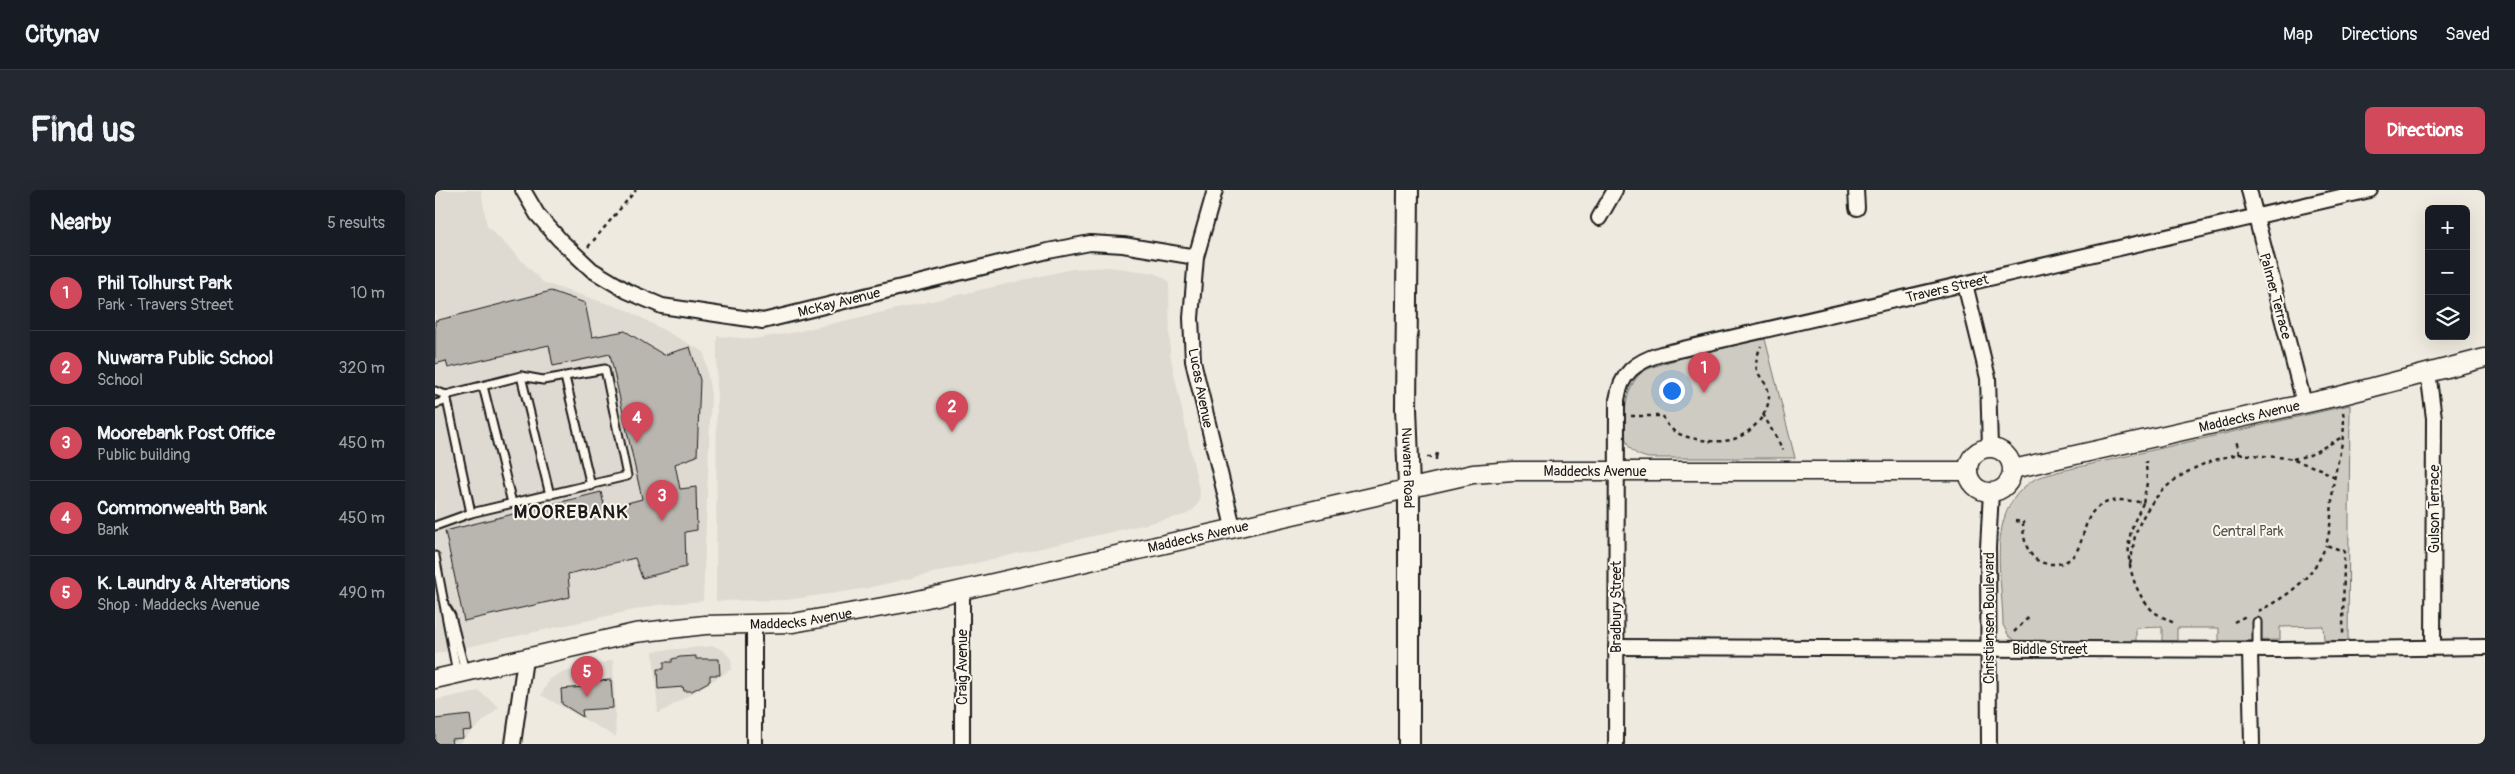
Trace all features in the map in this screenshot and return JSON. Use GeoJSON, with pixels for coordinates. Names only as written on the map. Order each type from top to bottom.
{"type":"FeatureCollection","features":[{"type":"Feature","properties":{"kind":"main road","name":"Nuwarra Road"},"geometry":{"type":"LineString","coordinates":[[1408,190],[1406,408],[1409,487],[1409,744]]}},
{"type":"Feature","properties":{"kind":"street","name":"McKay Avenue"},"geometry":{"type":"LineString","coordinates":[[523,190],[537,214],[579,258],[592,270],[627,291],[662,306],[763,321],[1048,251],[1090,243],[1123,245],[1195,257]]}},
{"type":"Feature","properties":{"kind":"street","name":"Lucas Avenue"},"geometry":{"type":"LineString","coordinates":[[1215,190],[1195,257],[1191,318],[1193,361],[1233,527]]}},
{"type":"Feature","properties":{"kind":"street"},"geometry":{"type":"LineString","coordinates":[[1599,218],[1615,190]]}},
{"type":"Feature","properties":{"kind":"street"},"geometry":{"type":"LineString","coordinates":[[1856,190],[1857,208]]}},
{"type":"Feature","properties":{"kind":"street","name":"Palmer Terrace"},"geometry":{"type":"LineString","coordinates":[[2249,190],[2305,403]]}},
{"type":"Feature","properties":{"kind":"street","name":"Travers Street"},"geometry":{"type":"LineString","coordinates":[[1617,471],[1619,387],[1624,376],[1645,359],[2370,190]]}},
{"type":"Feature","properties":{"kind":"street"},"geometry":{"type":"LineString","coordinates":[[1965,284],[1988,378],[1990,448]]}},
{"type":"Feature","properties":{"kind":"street","name":"Maddecks Avenue"},"geometry":{"type":"LineString","coordinates":[[2013,469],[2339,396],[2485,358]]}},
{"type":"Feature","properties":{"kind":"street","name":"Gulson Terrace"},"geometry":{"type":"LineString","coordinates":[[2428,372],[2434,418],[2433,647]]}},
{"type":"Feature","properties":{"kind":"street"},"geometry":{"type":"LineString","coordinates":[[1990,448],[2003,452],[2008,456],[2013,469],[2012,476],[2005,487],[1991,492],[1979,490],[1973,485],[1968,471],[1972,457],[1983,449],[1990,448]]}},
{"type":"Feature","properties":{"kind":"street","name":"Bradbury Street"},"geometry":{"type":"LineString","coordinates":[[1616,744],[1617,471]]}},
{"type":"Feature","properties":{"kind":"street","name":"Maddecks Avenue"},"geometry":{"type":"LineString","coordinates":[[435,679],[635,633],[667,628],[793,623],[833,617],[961,590],[1409,487],[1493,472],[1968,471]]}},
{"type":"Feature","properties":{"kind":"street","name":"Christiansen Boulevard"},"geometry":{"type":"LineString","coordinates":[[1989,744],[1988,548],[1991,492]]}},
{"type":"Feature","properties":{"kind":"street","name":"Craig Avenue"},"geometry":{"type":"LineString","coordinates":[[961,590],[963,744]]}},
{"type":"Feature","properties":{"kind":"street"},"geometry":{"type":"LineString","coordinates":[[754,625],[754,744]]}},
{"type":"Feature","properties":{"kind":"street","name":"Biddle Street"},"geometry":{"type":"LineString","coordinates":[[1616,647],[2343,649],[2485,647]]}},
{"type":"Feature","properties":{"kind":"street"},"geometry":{"type":"LineString","coordinates":[[2252,744],[2253,649]]}},
{"type":"Feature","properties":{"kind":"street"},"geometry":{"type":"LineString","coordinates":[[513,744],[525,659]]}},
{"type":"Feature","properties":{"kind":"lane"},"geometry":{"type":"LineString","coordinates":[[435,391],[446,395],[521,376],[543,380],[605,369],[627,476],[591,486],[471,512],[435,526]]}},
{"type":"Feature","properties":{"kind":"lane"},"geometry":{"type":"LineString","coordinates":[[521,376],[550,495]]}},
{"type":"Feature","properties":{"kind":"lane"},"geometry":{"type":"LineString","coordinates":[[565,377],[591,486]]}},
{"type":"Feature","properties":{"kind":"lane"},"geometry":{"type":"LineString","coordinates":[[483,386],[512,503]]}},
{"type":"Feature","properties":{"kind":"lane"},"geometry":{"type":"LineString","coordinates":[[435,404],[442,402],[446,395]]}},
{"type":"Feature","properties":{"kind":"lane"},"geometry":{"type":"LineString","coordinates":[[446,395],[471,512]]}},
{"type":"Feature","properties":{"kind":"lane"},"geometry":{"type":"LineString","coordinates":[[435,556],[446,609],[451,616],[461,673]]}},
{"type":"Feature","properties":{"kind":"lane"},"geometry":{"type":"LineString","coordinates":[[2253,649],[2257,622]]}},
{"type":"Feature","properties":{"kind":"path"},"geometry":{"type":"LineString","coordinates":[[579,258],[636,190]]}},
{"type":"Feature","properties":{"kind":"path"},"geometry":{"type":"LineString","coordinates":[[1641,416],[1663,416],[1665,423],[1677,434],[1696,439],[1713,441],[1733,439],[1755,426],[1763,414],[1769,395],[1755,367],[1761,346]]}},
{"type":"Feature","properties":{"kind":"path"},"geometry":{"type":"LineString","coordinates":[[2234,622],[2267,607],[2292,592],[2317,564],[2327,545],[2331,530],[2335,477],[2345,426],[2339,396]]}},
{"type":"Feature","properties":{"kind":"path"},"geometry":{"type":"LineString","coordinates":[[1763,414],[1783,450]]}},
{"type":"Feature","properties":{"kind":"path"},"geometry":{"type":"LineString","coordinates":[[2292,459],[2310,455],[2344,436]]}},
{"type":"Feature","properties":{"kind":"path"},"geometry":{"type":"LineString","coordinates":[[2236,439],[2239,454]]}},
{"type":"Feature","properties":{"kind":"path"},"geometry":{"type":"LineString","coordinates":[[1436,462],[1439,450]]}},
{"type":"Feature","properties":{"kind":"path"},"geometry":{"type":"LineString","coordinates":[[2130,564],[2136,532],[2145,512],[2173,479],[2192,468],[2217,458],[2239,454],[2292,459],[2320,469],[2335,477]]}},
{"type":"Feature","properties":{"kind":"path"},"geometry":{"type":"LineString","coordinates":[[1427,457],[1436,457]]}},
{"type":"Feature","properties":{"kind":"path"},"geometry":{"type":"LineString","coordinates":[[2146,461],[2147,483],[2143,503],[2130,534],[2128,550],[2130,564],[2139,591],[2145,601],[2153,611],[2174,623]]}},
{"type":"Feature","properties":{"kind":"path"},"geometry":{"type":"LineString","coordinates":[[2015,521],[2023,522],[2025,547],[2033,558],[2045,565],[2062,564],[2071,559],[2078,550],[2090,515],[2098,506],[2109,502],[2127,500],[2143,503]]}},
{"type":"Feature","properties":{"kind":"path"},"geometry":{"type":"LineString","coordinates":[[2327,545],[2344,551],[2343,649]]}},
{"type":"Feature","properties":{"kind":"path"},"geometry":{"type":"LineString","coordinates":[[2014,632],[2030,616]]}},
{"type":"Feature","properties":{"kind":"shaded area"},"geometry":{"type":"Polygon","coordinates":[[[435,190],[481,190],[487,226],[544,283],[627,310],[704,352],[711,395],[703,601],[657,605],[435,654],[435,190]]]}},
{"type":"Feature","properties":{"kind":"shaded area"},"geometry":{"type":"Polygon","coordinates":[[[1109,267],[1155,273],[1169,281],[1170,354],[1200,494],[1199,502],[1193,510],[1185,515],[863,589],[786,600],[716,601],[717,336],[753,339],[791,333],[1072,269],[1109,267]]]}},
{"type":"Feature","properties":{"kind":"shaded area"},"geometry":{"type":"Polygon","coordinates":[[[714,646],[723,650],[731,659],[732,669],[658,714],[653,651],[714,646]]]}},
{"type":"Feature","properties":{"kind":"shaded area"},"geometry":{"type":"Polygon","coordinates":[[[613,660],[616,737],[541,695],[550,679],[560,673],[613,660]]]}},
{"type":"Feature","properties":{"kind":"shaded area"},"geometry":{"type":"Polygon","coordinates":[[[479,691],[499,707],[458,744],[435,744],[435,700],[479,691]]]}},
{"type":"Feature","properties":{"kind":"green space"},"geometry":{"type":"Polygon","coordinates":[[[1765,339],[1795,458],[1649,458],[1639,455],[1628,446],[1625,436],[1627,400],[1632,385],[1641,373],[1680,359],[1765,339]]]}},
{"type":"Feature","properties":{"kind":"green space","name":"Central Park"},"geometry":{"type":"Polygon","coordinates":[[[2350,405],[2348,641],[2324,640],[2323,626],[2280,627],[2280,640],[2219,641],[2219,628],[2177,628],[2177,641],[2162,641],[2162,627],[2136,628],[2136,642],[2019,643],[2009,636],[2003,625],[2000,567],[2002,528],[2007,510],[2017,494],[2032,481],[2057,472],[2350,405]]]}},
{"type":"Feature","properties":{"kind":"building"},"geometry":{"type":"Polygon","coordinates":[[[551,291],[585,303],[592,337],[625,331],[664,355],[690,347],[700,380],[697,456],[675,464],[680,489],[696,487],[697,530],[685,532],[686,567],[642,578],[635,558],[568,574],[570,597],[464,621],[445,531],[601,492],[605,509],[642,499],[610,354],[553,366],[549,345],[448,368],[446,361],[435,364],[435,321],[551,291]]]}},
{"type":"Feature","properties":{"kind":"building"},"geometry":{"type":"Polygon","coordinates":[[[696,656],[696,659],[719,659],[720,675],[710,675],[710,681],[692,691],[684,691],[683,687],[658,689],[657,669],[664,669],[664,662],[672,662],[672,659],[680,657],[696,656]]]}},
{"type":"Feature","properties":{"kind":"building"},"geometry":{"type":"Polygon","coordinates":[[[611,680],[613,708],[582,710],[583,717],[562,704],[561,689],[584,687],[583,682],[611,680]]]}},
{"type":"Feature","properties":{"kind":"building"},"geometry":{"type":"Polygon","coordinates":[[[470,715],[472,730],[462,731],[463,738],[451,739],[452,744],[435,744],[435,719],[470,715]]]}},
{"type":"Feature","properties":{"kind":"place","name":"Phil Tolhurst Park"},"geometry":{"type":"Point","coordinates":[1704,393]}},
{"type":"Feature","properties":{"kind":"place","name":"Nuwarra Public School"},"geometry":{"type":"Point","coordinates":[952,432]}},
{"type":"Feature","properties":{"kind":"place","name":"Commonwealth Bank"},"geometry":{"type":"Point","coordinates":[637,443]}},
{"type":"Feature","properties":{"kind":"place","name":"Moorebank Post Office"},"geometry":{"type":"Point","coordinates":[662,521]}},
{"type":"Feature","properties":{"kind":"place","name":"K. Laundry & Alterations"},"geometry":{"type":"Point","coordinates":[587,697]}},
{"type":"Feature","properties":{"kind":"district","name":"MOOREBANK"},"geometry":{"type":"Point","coordinates":[571,511]}}]}
